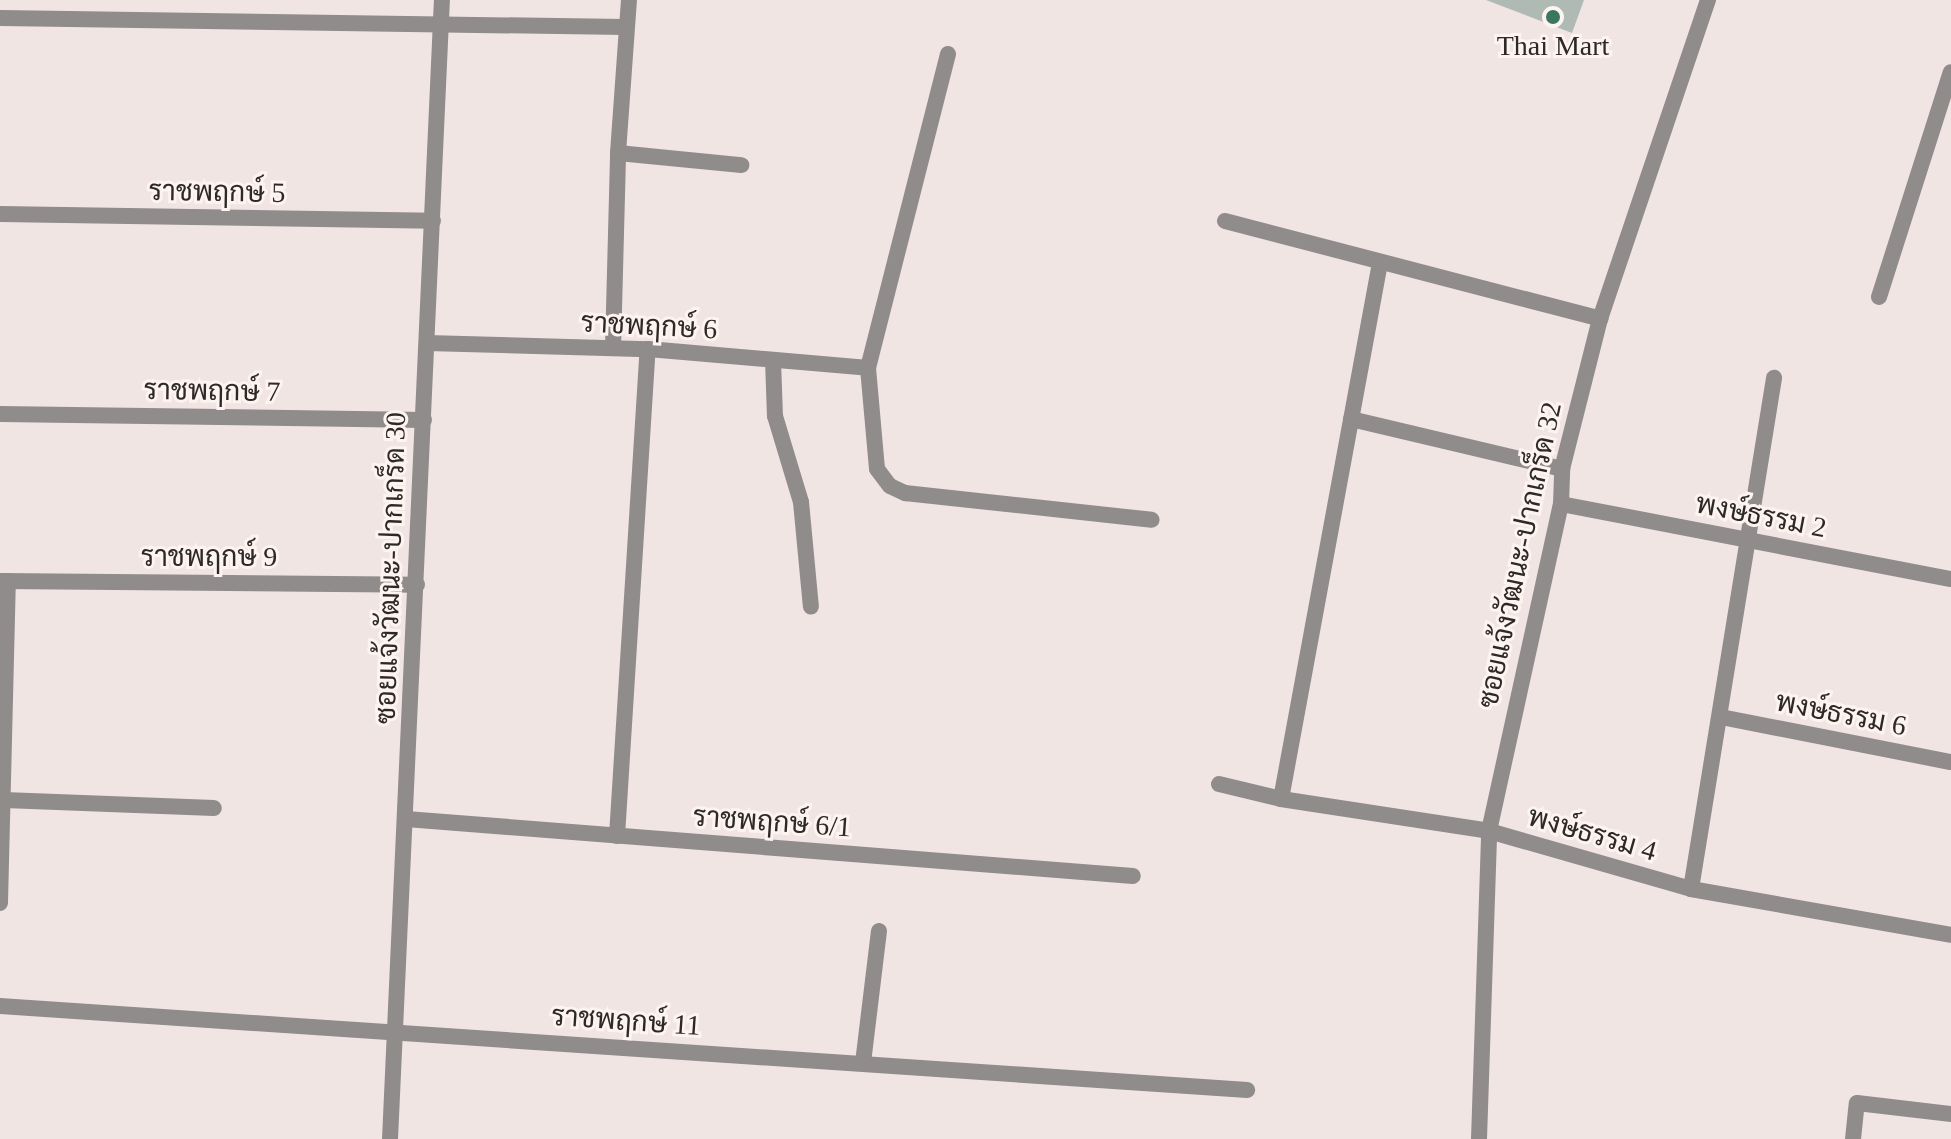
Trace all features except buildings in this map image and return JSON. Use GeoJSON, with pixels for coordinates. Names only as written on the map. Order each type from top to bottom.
{"type":"FeatureCollection","features":[{"type":"Feature","properties":{"kind":"street","name":"ซอยแจ้งวัฒนะ-ปากเกร็ด 30"},"geometry":{"type":"LineString","coordinates":[[390,1139],[442,0]]}},
{"type":"Feature","properties":{"kind":"street"},"geometry":{"type":"LineString","coordinates":[[613,348],[618,153],[629,0]]}},
{"type":"Feature","properties":{"kind":"street","name":"ซอยแจ้งวัฒนะ-ปากเกร็ด 32"},"geometry":{"type":"LineString","coordinates":[[1479,1139],[1489,831],[1561,504],[1562,469],[1600,319],[1708,0]]}},
{"type":"Feature","properties":{"kind":"street"},"geometry":{"type":"LineString","coordinates":[[0,18],[625,27]]}},
{"type":"Feature","properties":{"kind":"street"},"geometry":{"type":"LineString","coordinates":[[948,54],[868,368],[872,446],[877,469],[890,486],[905,493],[1152,520]]}},
{"type":"Feature","properties":{"kind":"street"},"geometry":{"type":"LineString","coordinates":[[1879,297],[1951,72]]}},
{"type":"Feature","properties":{"kind":"street"},"geometry":{"type":"LineString","coordinates":[[618,153],[741,165]]}},
{"type":"Feature","properties":{"kind":"street","name":"ราชพฤกษ์ 5"},"geometry":{"type":"LineString","coordinates":[[0,214],[433,221]]}},
{"type":"Feature","properties":{"kind":"street"},"geometry":{"type":"LineString","coordinates":[[1225,221],[1600,319]]}},
{"type":"Feature","properties":{"kind":"street"},"geometry":{"type":"LineString","coordinates":[[1281,799],[1380,263]]}},
{"type":"Feature","properties":{"kind":"street","name":"ราชพฤกษ์ 6"},"geometry":{"type":"LineString","coordinates":[[427,343],[648,349],[868,368]]}},
{"type":"Feature","properties":{"kind":"street"},"geometry":{"type":"LineString","coordinates":[[617,836],[648,349]]}},
{"type":"Feature","properties":{"kind":"street"},"geometry":{"type":"LineString","coordinates":[[773,360],[775,416],[801,502],[811,607]]}},
{"type":"Feature","properties":{"kind":"street"},"geometry":{"type":"LineString","coordinates":[[1691,889],[1774,378]]}},
{"type":"Feature","properties":{"kind":"street","name":"ราชพฤกษ์ 7"},"geometry":{"type":"LineString","coordinates":[[0,414],[424,420]]}},
{"type":"Feature","properties":{"kind":"street"},"geometry":{"type":"LineString","coordinates":[[1351,419],[1562,469]]}},
{"type":"Feature","properties":{"kind":"street","name":"พงษ์ธรรม 2"},"geometry":{"type":"LineString","coordinates":[[1561,504],[1951,579]]}},
{"type":"Feature","properties":{"kind":"street"},"geometry":{"type":"LineString","coordinates":[[0,903],[4,800],[4,581]]}},
{"type":"Feature","properties":{"kind":"street","name":"ราชพฤกษ์ 9"},"geometry":{"type":"LineString","coordinates":[[4,581],[417,585]]}},
{"type":"Feature","properties":{"kind":"street","name":"พงษ์ธรรม 6"},"geometry":{"type":"LineString","coordinates":[[1721,717],[1951,762]]}},
{"type":"Feature","properties":{"kind":"street","name":"พงษ์ธรรม 4"},"geometry":{"type":"LineString","coordinates":[[1219,784],[1281,799],[1489,831],[1691,889],[1951,935]]}},
{"type":"Feature","properties":{"kind":"street"},"geometry":{"type":"LineString","coordinates":[[4,800],[214,808]]}},
{"type":"Feature","properties":{"kind":"street","name":"ราชพฤกษ์ 6/1"},"geometry":{"type":"LineString","coordinates":[[406,819],[1133,876]]}},
{"type":"Feature","properties":{"kind":"street"},"geometry":{"type":"LineString","coordinates":[[863,1063],[879,931]]}},
{"type":"Feature","properties":{"kind":"street","name":"ราชพฤกษ์ 11"},"geometry":{"type":"LineString","coordinates":[[0,1006],[1247,1090]]}},
{"type":"Feature","properties":{"kind":"street"},"geometry":{"type":"LineString","coordinates":[[1853,1139],[1857,1103],[1951,1114]]}},
{"type":"Feature","properties":{"kind":"place","name":"Thai Mart"},"geometry":{"type":"Point","coordinates":[1553,17]}}]}
